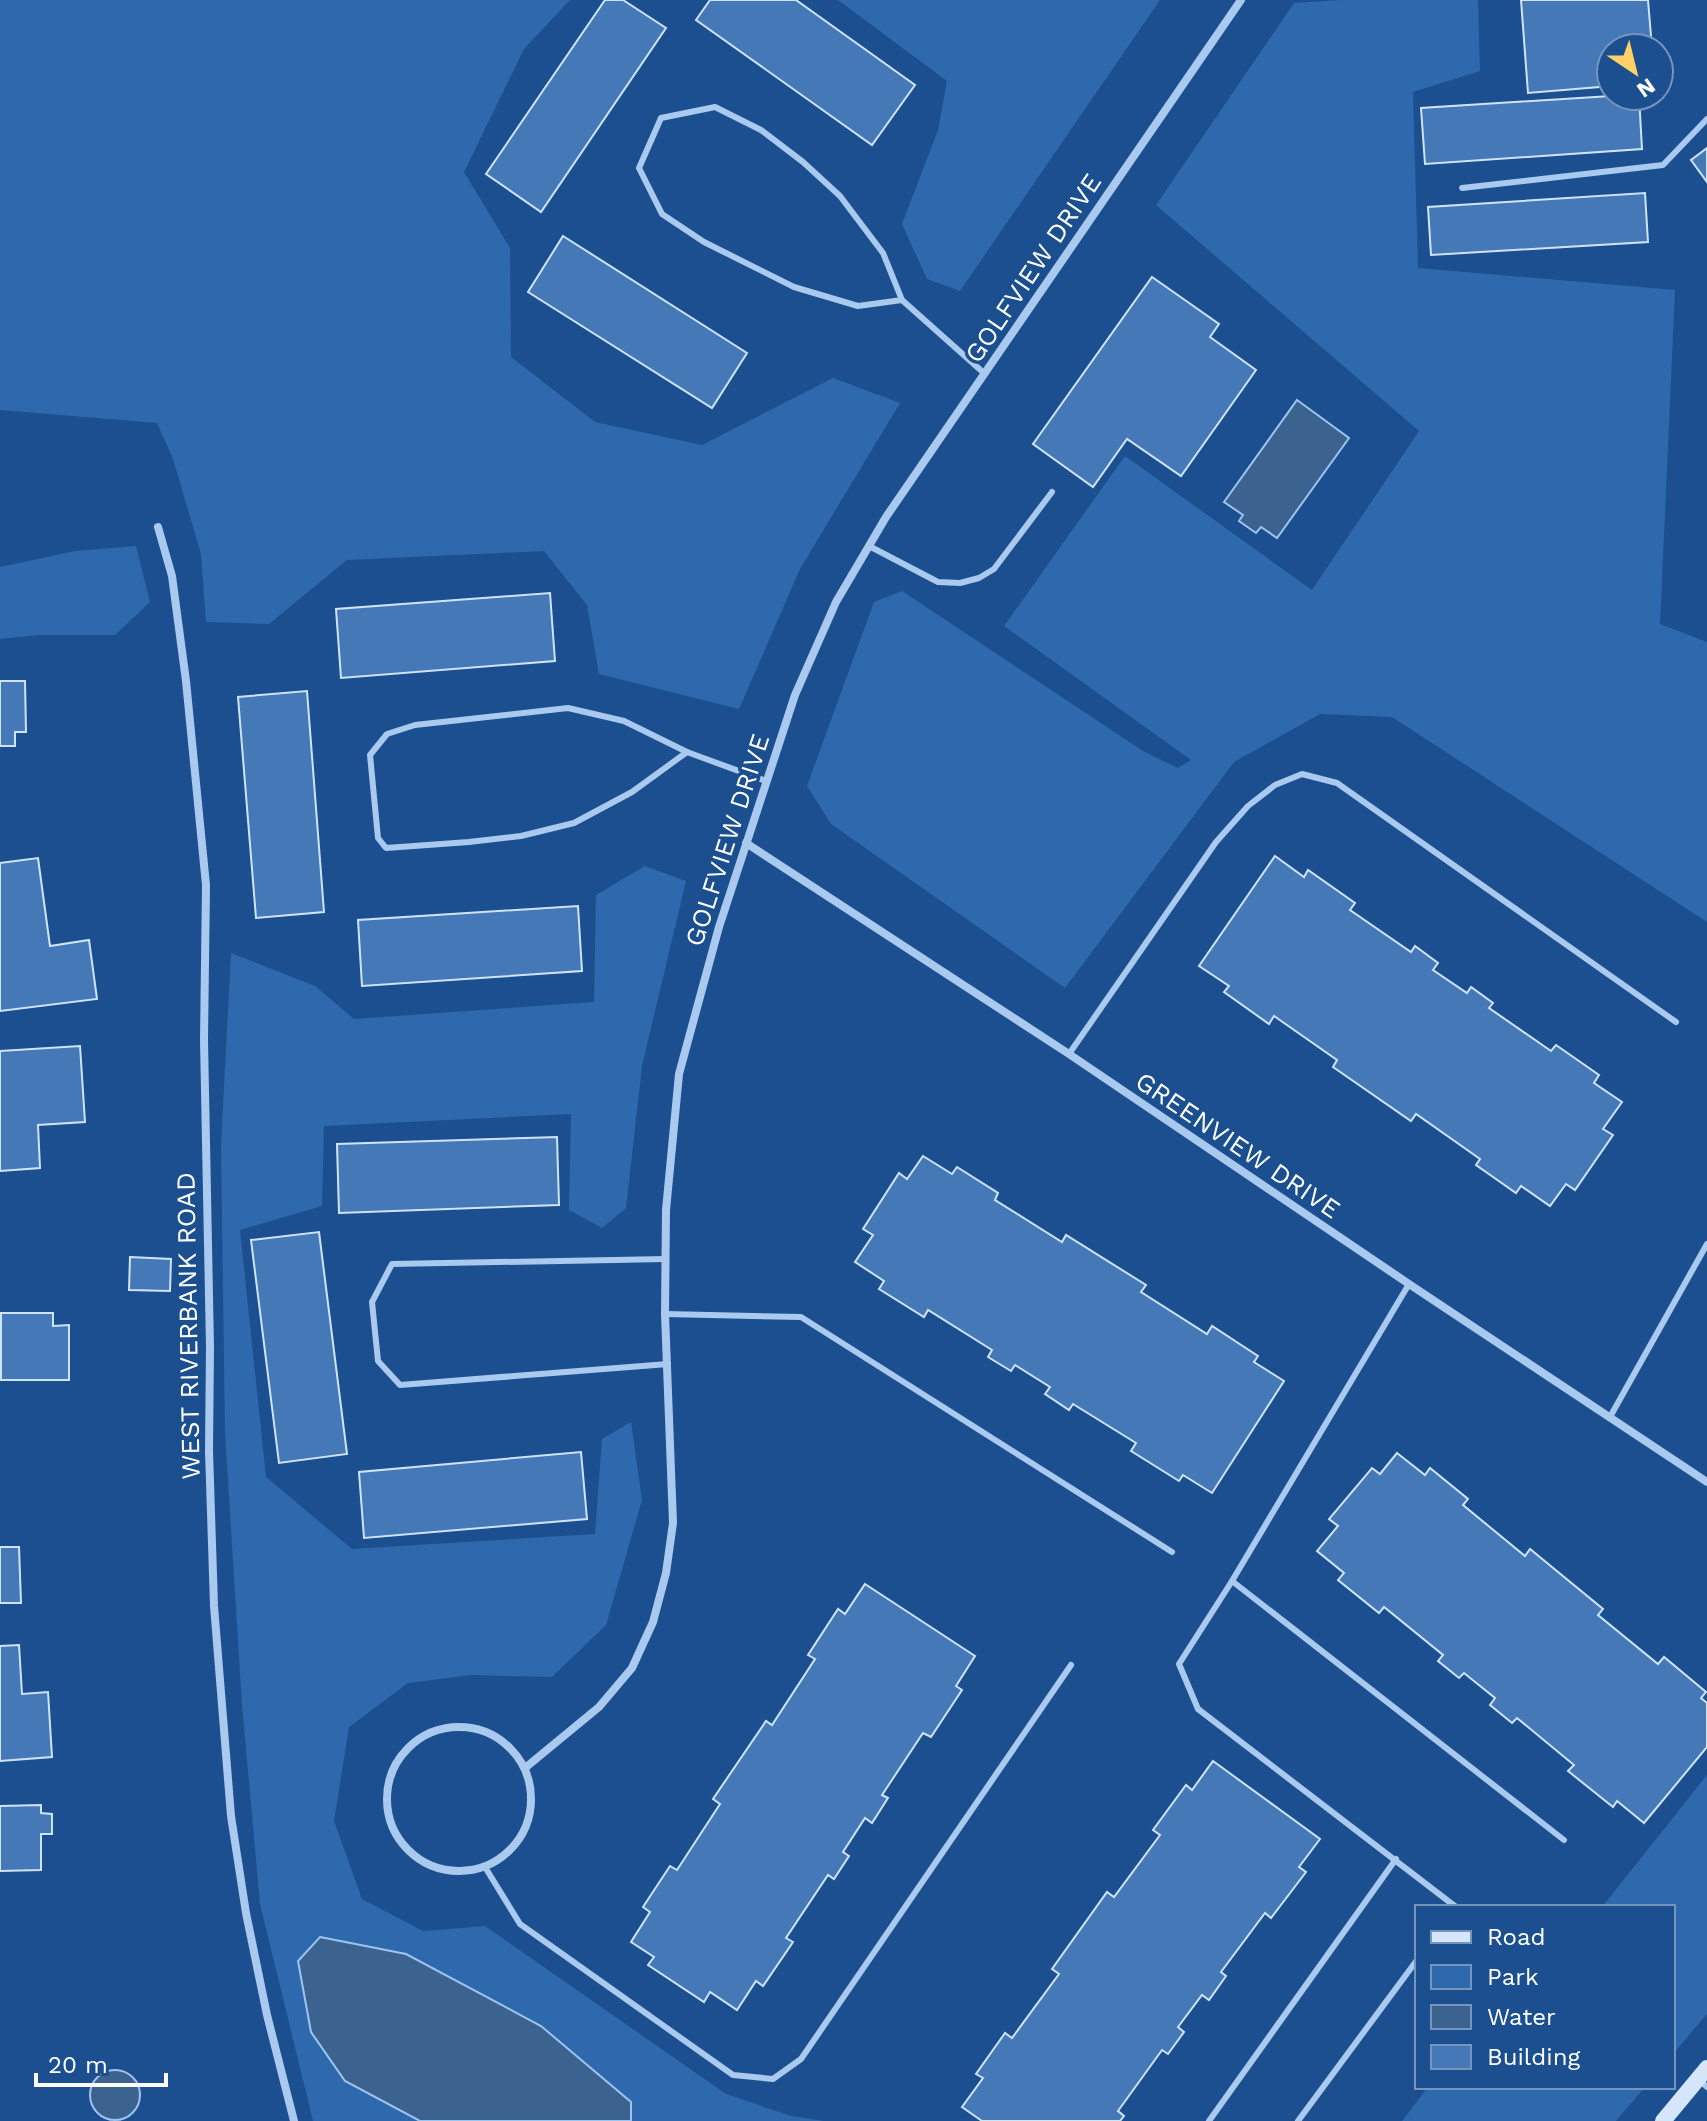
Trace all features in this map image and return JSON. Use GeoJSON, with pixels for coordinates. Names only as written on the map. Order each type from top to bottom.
{"type":"FeatureCollection","features":[{"type":"Feature","properties":{"kind":"main road"},"geometry":{"type":"LineString","coordinates":[[1663,2121],[1704,2078]]}},
{"type":"Feature","properties":{"kind":"street","name":"GOLFVIEW DRIVE"},"geometry":{"type":"LineString","coordinates":[[525,1768],[599,1707],[632,1668],[653,1622],[666,1573],[673,1523],[665,1314],[666,1210],[679,1074],[719,927],[795,695],[836,602],[886,517],[1241,0]]}},
{"type":"Feature","properties":{"kind":"street","name":"WEST RIVERBANK ROAD"},"geometry":{"type":"LineString","coordinates":[[158,527],[172,576],[206,885],[204,1040],[209,1466],[214,1606],[231,1816],[246,1913],[294,2121]]}},
{"type":"Feature","properties":{"kind":"street","name":"GREENVIEW DRIVE"},"geometry":{"type":"LineString","coordinates":[[746,843],[1069,1054],[1707,1482]]}},
{"type":"Feature","properties":{"kind":"street"},"geometry":{"type":"LineString","coordinates":[[469,1727],[491,1734],[511,1748],[525,1768],[531,1791],[530,1815],[521,1837],[505,1856],[485,1867],[461,1872],[437,1869],[415,1858],[399,1841],[388,1819],[386,1796],[391,1773],[404,1752],[422,1736],[445,1728],[469,1727]]}},
{"type":"Feature","properties":{"kind":"lane"},"geometry":{"type":"LineString","coordinates":[[902,300],[858,306],[794,287],[704,242],[662,214],[639,168],[661,118],[715,107],[761,130],[803,162],[840,196],[883,253],[902,300],[985,374]]}},
{"type":"Feature","properties":{"kind":"lane"},"geometry":{"type":"LineString","coordinates":[[1462,188],[1663,165],[1707,119]]}},
{"type":"Feature","properties":{"kind":"lane"},"geometry":{"type":"LineString","coordinates":[[869,546],[938,582],[960,583],[979,578],[994,569],[1052,492]]}},
{"type":"Feature","properties":{"kind":"lane"},"geometry":{"type":"LineString","coordinates":[[687,752],[632,792],[574,823],[521,836],[469,842],[386,848],[378,838],[370,755],[387,734],[415,725],[568,708],[624,721],[687,752],[766,781]]}},
{"type":"Feature","properties":{"kind":"lane"},"geometry":{"type":"LineString","coordinates":[[1069,1054],[1216,842],[1248,806],[1275,785],[1302,774],[1337,783],[1676,1022]]}},
{"type":"Feature","properties":{"kind":"lane"},"geometry":{"type":"LineString","coordinates":[[1610,1417],[1707,1244]]}},
{"type":"Feature","properties":{"kind":"lane"},"geometry":{"type":"LineString","coordinates":[[666,1259],[392,1264],[372,1302],[378,1361],[400,1385],[668,1364]]}},
{"type":"Feature","properties":{"kind":"lane"},"geometry":{"type":"LineString","coordinates":[[1409,1284],[1179,1664],[1198,1709],[1454,1905]]}},
{"type":"Feature","properties":{"kind":"lane"},"geometry":{"type":"LineString","coordinates":[[665,1314],[801,1317],[1172,1552]]}},
{"type":"Feature","properties":{"kind":"lane"},"geometry":{"type":"LineString","coordinates":[[1232,1581],[1564,1840]]}},
{"type":"Feature","properties":{"kind":"lane"},"geometry":{"type":"LineString","coordinates":[[485,1867],[520,1924],[733,2075],[773,2079],[801,2059],[1071,1665]]}},
{"type":"Feature","properties":{"kind":"lane"},"geometry":{"type":"LineString","coordinates":[[1209,2121],[1396,1859]]}},
{"type":"Feature","properties":{"kind":"lane"},"geometry":{"type":"LineString","coordinates":[[1298,2121],[1415,1963]]}},
{"type":"Feature","properties":{"kind":"green space"},"geometry":{"type":"Polygon","coordinates":[[[0,0],[570,0],[524,49],[464,172],[510,248],[511,357],[595,422],[702,445],[833,378],[900,403],[800,569],[739,709],[599,674],[587,605],[544,551],[347,560],[269,624],[206,622],[201,554],[173,459],[157,423],[0,410],[0,0]]]}},
{"type":"Feature","properties":{"kind":"green space"},"geometry":{"type":"Polygon","coordinates":[[[838,0],[1160,0],[960,291],[927,279],[902,224],[938,130],[947,81],[838,0]]]}},
{"type":"Feature","properties":{"kind":"green space"},"geometry":{"type":"Polygon","coordinates":[[[1478,0],[1480,71],[1413,92],[1418,268],[1675,290],[1660,624],[1707,642],[1707,922],[1392,717],[1320,714],[1234,762],[1065,988],[831,824],[807,786],[874,602],[902,591],[1143,751],[1178,768],[1191,760],[1004,626],[1125,456],[1312,590],[1419,431],[1156,205],[1294,3],[1478,0]]]}},
{"type":"Feature","properties":{"kind":"green space"},"geometry":{"type":"Polygon","coordinates":[[[136,546],[150,602],[115,635],[39,635],[0,639],[0,567],[75,551],[136,546]]]}},
{"type":"Feature","properties":{"kind":"green space"},"geometry":{"type":"Polygon","coordinates":[[[645,866],[686,881],[642,1066],[626,1208],[602,1228],[569,1210],[571,1114],[324,1126],[322,1206],[240,1230],[266,1477],[352,1549],[595,1534],[602,1439],[631,1422],[642,1500],[606,1625],[552,1677],[471,1675],[408,1683],[349,1727],[334,1821],[362,1899],[423,1931],[485,1926],[726,2094],[791,2116],[824,2121],[313,2121],[260,1904],[242,1705],[225,1433],[221,1144],[231,953],[315,986],[354,1019],[594,1002],[596,895],[645,866]]]}},
{"type":"Feature","properties":{"kind":"green space"},"geometry":{"type":"Polygon","coordinates":[[[1707,1775],[1707,2014],[1675,2052],[1675,1905],[1604,1905],[1707,1775]]]}},
{"type":"Feature","properties":{"kind":"green space"},"geometry":{"type":"Polygon","coordinates":[[[1426,2089],[1643,2089],[1616,2121],[1402,2121],[1426,2089]]]}},
{"type":"Feature","properties":{"kind":"water"},"geometry":{"type":"Polygon","coordinates":[[[1297,400],[1349,438],[1277,538],[1261,527],[1256,533],[1239,521],[1243,515],[1224,502],[1297,400]]]}},
{"type":"Feature","properties":{"kind":"water"},"geometry":{"type":"Polygon","coordinates":[[[320,1937],[406,1954],[541,2026],[631,2102],[631,2121],[420,2121],[345,2081],[311,2032],[298,1961],[320,1937]]]}},
{"type":"Feature","properties":{"kind":"water"},"geometry":{"type":"Polygon","coordinates":[[[115,2070],[133,2077],[140,2095],[133,2113],[115,2120],[97,2113],[90,2095],[97,2077],[115,2070]]]}},
{"type":"Feature","properties":{"kind":"building"},"geometry":{"type":"Polygon","coordinates":[[[605,0],[623,0],[666,28],[541,212],[486,174],[605,0]]]}},
{"type":"Feature","properties":{"kind":"building"},"geometry":{"type":"Polygon","coordinates":[[[710,0],[796,0],[915,85],[872,145],[696,20],[710,0]]]}},
{"type":"Feature","properties":{"kind":"building"},"geometry":{"type":"Polygon","coordinates":[[[1521,0],[1648,0],[1651,32],[1595,32],[1595,87],[1528,93],[1521,0]]]}},
{"type":"Feature","properties":{"kind":"building"},"geometry":{"type":"Polygon","coordinates":[[[1595,97],[1595,112],[1640,112],[1642,149],[1425,164],[1421,108],[1595,97]]]}},
{"type":"Feature","properties":{"kind":"building"},"geometry":{"type":"Polygon","coordinates":[[[1707,148],[1707,182],[1691,160],[1707,148]]]}},
{"type":"Feature","properties":{"kind":"building"},"geometry":{"type":"Polygon","coordinates":[[[1645,193],[1648,242],[1431,255],[1428,207],[1645,193]]]}},
{"type":"Feature","properties":{"kind":"building"},"geometry":{"type":"Polygon","coordinates":[[[563,236],[747,353],[712,408],[528,292],[563,236]]]}},
{"type":"Feature","properties":{"kind":"building"},"geometry":{"type":"Polygon","coordinates":[[[1152,277],[1219,324],[1210,337],[1256,370],[1181,476],[1127,439],[1093,487],[1033,444],[1152,277]]]}},
{"type":"Feature","properties":{"kind":"building"},"geometry":{"type":"Polygon","coordinates":[[[550,593],[555,661],[341,678],[336,609],[550,593]]]}},
{"type":"Feature","properties":{"kind":"building"},"geometry":{"type":"Polygon","coordinates":[[[0,681],[25,681],[26,732],[15,732],[15,746],[0,746],[0,681]]]}},
{"type":"Feature","properties":{"kind":"building"},"geometry":{"type":"Polygon","coordinates":[[[307,691],[324,912],[256,918],[238,697],[307,691]]]}},
{"type":"Feature","properties":{"kind":"building"},"geometry":{"type":"Polygon","coordinates":[[[1275,856],[1304,877],[1308,870],[1355,903],[1350,910],[1411,952],[1415,946],[1438,963],[1433,970],[1467,993],[1471,987],[1493,1003],[1489,1008],[1551,1051],[1556,1045],[1599,1075],[1594,1083],[1622,1102],[1603,1129],[1613,1135],[1575,1190],[1566,1184],[1550,1206],[1521,1186],[1516,1193],[1476,1165],[1480,1159],[1416,1114],[1411,1121],[1333,1067],[1337,1060],[1274,1016],[1269,1024],[1224,992],[1229,986],[1199,966],[1275,856]]]}},
{"type":"Feature","properties":{"kind":"building"},"geometry":{"type":"Polygon","coordinates":[[[38,858],[50,946],[89,940],[97,999],[0,1011],[0,863],[38,858]]]}},
{"type":"Feature","properties":{"kind":"building"},"geometry":{"type":"Polygon","coordinates":[[[578,906],[582,971],[362,986],[358,920],[578,906]]]}},
{"type":"Feature","properties":{"kind":"building"},"geometry":{"type":"Polygon","coordinates":[[[80,1046],[85,1122],[38,1125],[40,1168],[0,1171],[0,1051],[80,1046]]]}},
{"type":"Feature","properties":{"kind":"building"},"geometry":{"type":"Polygon","coordinates":[[[557,1137],[559,1205],[339,1213],[337,1144],[557,1137]]]}},
{"type":"Feature","properties":{"kind":"building"},"geometry":{"type":"Polygon","coordinates":[[[923,1156],[952,1174],[957,1167],[998,1193],[995,1200],[1062,1242],[1066,1235],[1146,1285],[1141,1292],[1207,1334],[1212,1326],[1258,1356],[1254,1362],[1284,1381],[1212,1493],[1183,1475],[1179,1481],[1131,1451],[1136,1443],[1073,1404],[1069,1410],[1045,1394],[1050,1387],[1015,1365],[1011,1371],[988,1357],[992,1350],[928,1310],[924,1317],[879,1289],[884,1281],[855,1262],[873,1235],[863,1229],[899,1173],[907,1179],[923,1156]]]}},
{"type":"Feature","properties":{"kind":"building"},"geometry":{"type":"Polygon","coordinates":[[[319,1232],[347,1454],[279,1463],[251,1240],[319,1232]]]}},
{"type":"Feature","properties":{"kind":"building"},"geometry":{"type":"Polygon","coordinates":[[[130,1257],[171,1259],[170,1291],[129,1290],[130,1257]]]}},
{"type":"Feature","properties":{"kind":"building"},"geometry":{"type":"Polygon","coordinates":[[[1,1313],[53,1313],[53,1326],[69,1325],[69,1380],[1,1380],[1,1313]]]}},
{"type":"Feature","properties":{"kind":"building"},"geometry":{"type":"Polygon","coordinates":[[[581,1452],[587,1519],[364,1538],[359,1472],[581,1452]]]}},
{"type":"Feature","properties":{"kind":"building"},"geometry":{"type":"Polygon","coordinates":[[[1397,1453],[1425,1475],[1430,1468],[1468,1499],[1463,1505],[1525,1556],[1530,1549],[1603,1609],[1598,1615],[1658,1664],[1664,1657],[1706,1692],[1701,1698],[1707,1703],[1707,1747],[1644,1823],[1617,1801],[1613,1807],[1568,1771],[1574,1765],[1517,1718],[1512,1723],[1490,1705],[1495,1698],[1464,1673],[1459,1678],[1438,1661],[1443,1655],[1384,1607],[1379,1613],[1338,1580],[1344,1573],[1317,1551],[1338,1526],[1329,1519],[1372,1468],[1380,1474],[1397,1453]]]}},
{"type":"Feature","properties":{"kind":"building"},"geometry":{"type":"Polygon","coordinates":[[[0,1547],[19,1547],[21,1603],[0,1603],[0,1547]]]}},
{"type":"Feature","properties":{"kind":"building"},"geometry":{"type":"Polygon","coordinates":[[[865,1584],[975,1656],[956,1686],[962,1690],[931,1737],[923,1733],[882,1795],[888,1798],[872,1823],[865,1818],[843,1852],[849,1856],[834,1879],[828,1875],[786,1938],[793,1942],[763,1986],[756,1981],[737,2010],[710,1992],[704,2002],[648,1965],[654,1957],[631,1942],[650,1912],[643,1907],[670,1866],[677,1870],[720,1804],[713,1799],[766,1721],[772,1725],[815,1659],[808,1655],[838,1609],[845,1614],[865,1584]]]}},
{"type":"Feature","properties":{"kind":"building"},"geometry":{"type":"Polygon","coordinates":[[[19,1645],[22,1694],[48,1692],[52,1757],[0,1761],[0,1646],[19,1645]]]}},
{"type":"Feature","properties":{"kind":"building"},"geometry":{"type":"Polygon","coordinates":[[[1213,1761],[1320,1839],[1299,1867],[1306,1872],[1271,1918],[1265,1913],[1221,1972],[1226,1976],[1209,2000],[1202,1995],[1178,2027],[1184,2032],[1168,2054],[1162,2050],[1118,2111],[1124,2116],[1120,2121],[982,2121],[962,2107],[983,2078],[976,2074],[1005,2033],[1012,2038],[1059,1974],[1052,1969],[1107,1892],[1114,1897],[1160,1835],[1153,1830],[1186,1785],[1192,1790],[1213,1761]]]}},
{"type":"Feature","properties":{"kind":"building"},"geometry":{"type":"Polygon","coordinates":[[[41,1805],[41,1813],[52,1814],[52,1834],[41,1834],[41,1870],[0,1871],[0,1806],[41,1805]]]}}]}
